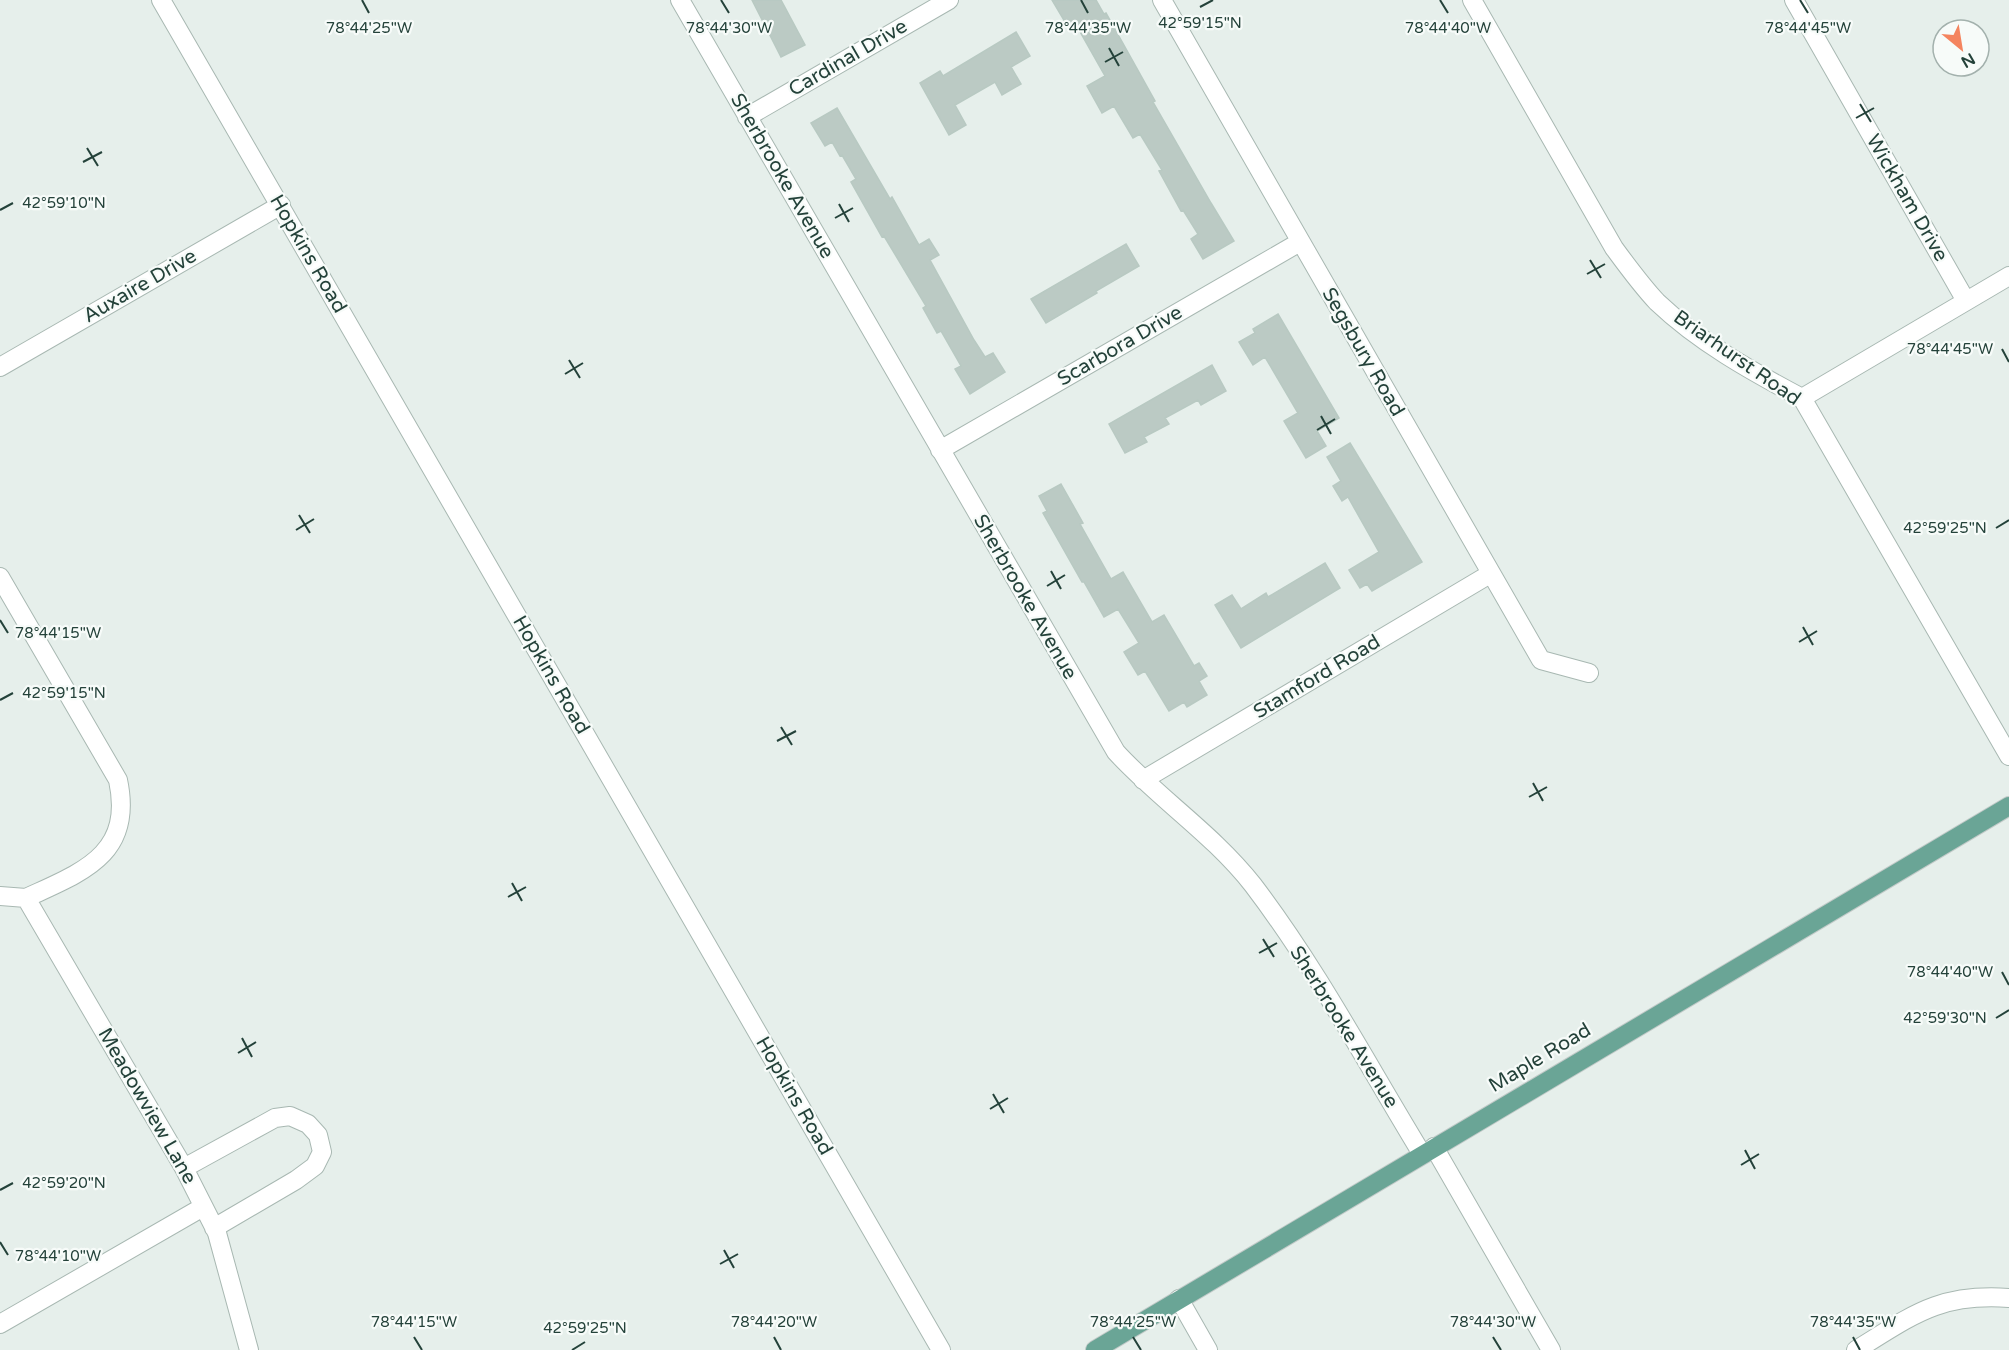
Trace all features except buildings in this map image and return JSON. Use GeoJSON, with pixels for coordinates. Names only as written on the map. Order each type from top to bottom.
{"type":"FeatureCollection","features":[{"type":"Feature","properties":{"kind":"main road","name":"Maple Road"},"geometry":{"type":"LineString","coordinates":[[1095,1350],[2009,807]]}},
{"type":"Feature","properties":{"kind":"street","name":"Hopkins Road"},"geometry":{"type":"LineString","coordinates":[[161,0],[941,1350]]}},
{"type":"Feature","properties":{"kind":"street","name":"Sherbrooke Avenue"},"geometry":{"type":"LineString","coordinates":[[680,0],[1116,753],[1143,780],[1191,820],[1252,884],[1308,964],[1428,1151],[1551,1350]]}},
{"type":"Feature","properties":{"kind":"street","name":"Cardinal Drive"},"geometry":{"type":"LineString","coordinates":[[747,117],[949,0]]}},
{"type":"Feature","properties":{"kind":"street","name":"Segsbury Road"},"geometry":{"type":"LineString","coordinates":[[1162,0],[1541,660],[1589,673]]}},
{"type":"Feature","properties":{"kind":"street","name":"Briarhurst Road"},"geometry":{"type":"LineString","coordinates":[[1472,0],[1614,248],[1635,277],[1658,303],[1702,339],[1750,371],[1802,398],[2009,756]]}},
{"type":"Feature","properties":{"kind":"street","name":"Wickham Drive"},"geometry":{"type":"LineString","coordinates":[[1794,0],[1966,302]]}},
{"type":"Feature","properties":{"kind":"street","name":"Auxaire Drive"},"geometry":{"type":"LineString","coordinates":[[0,367],[280,205]]}},
{"type":"Feature","properties":{"kind":"street","name":"Scarbora Drive"},"geometry":{"type":"LineString","coordinates":[[940,450],[1300,242]]}},
{"type":"Feature","properties":{"kind":"street"},"geometry":{"type":"LineString","coordinates":[[1802,398],[2009,276]]}},
{"type":"Feature","properties":{"kind":"street","name":"Stamford Road"},"geometry":{"type":"LineString","coordinates":[[1143,780],[1490,574]]}},
{"type":"Feature","properties":{"kind":"street"},"geometry":{"type":"LineString","coordinates":[[0,577],[118,780],[122,798],[121,818],[117,833],[102,855],[91,866],[26,898],[0,896]]}},
{"type":"Feature","properties":{"kind":"street","name":"Meadowview Lane"},"geometry":{"type":"LineString","coordinates":[[26,898],[184,1168],[214,1228],[249,1350]]}},
{"type":"Feature","properties":{"kind":"street"},"geometry":{"type":"LineString","coordinates":[[184,1168],[275,1118],[290,1116],[308,1124],[318,1135],[322,1152],[315,1166],[296,1180],[214,1228]]}},
{"type":"Feature","properties":{"kind":"street"},"geometry":{"type":"LineString","coordinates":[[0,1324],[203,1207]]}},
{"type":"Feature","properties":{"kind":"street"},"geometry":{"type":"LineString","coordinates":[[1856,1350],[1929,1307],[1958,1299],[1983,1296],[2009,1298]]}},
{"type":"Feature","properties":{"kind":"street"},"geometry":{"type":"LineString","coordinates":[[1179,1299],[1208,1350]]}}]}
